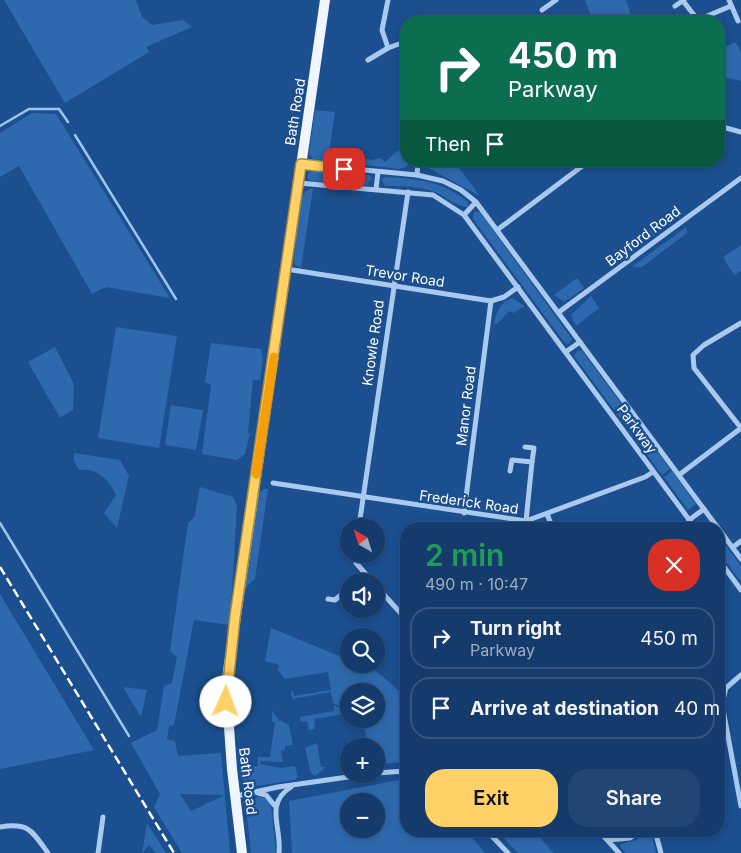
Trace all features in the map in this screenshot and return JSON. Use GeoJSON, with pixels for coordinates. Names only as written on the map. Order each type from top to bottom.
{"type":"FeatureCollection","features":[{"type":"Feature","properties":{"kind":"main road","name":"Bath Road"},"geometry":{"type":"LineString","coordinates":[[242,853],[229,741],[226,684],[325,0]]}},
{"type":"Feature","properties":{"kind":"street"},"geometry":{"type":"LineString","coordinates":[[388,0],[382,30],[388,48]]}},
{"type":"Feature","properties":{"kind":"street"},"geometry":{"type":"LineString","coordinates":[[546,0],[551,5]]}},
{"type":"Feature","properties":{"kind":"street"},"geometry":{"type":"LineString","coordinates":[[542,10],[556,0]]}},
{"type":"Feature","properties":{"kind":"street"},"geometry":{"type":"LineString","coordinates":[[675,6],[683,1],[693,15]]}},
{"type":"Feature","properties":{"kind":"street"},"geometry":{"type":"LineString","coordinates":[[707,15],[730,3],[738,21]]}},
{"type":"Feature","properties":{"kind":"street"},"geometry":{"type":"LineString","coordinates":[[368,60],[388,48],[400,44]]}},
{"type":"Feature","properties":{"kind":"street"},"geometry":{"type":"LineString","coordinates":[[725,128],[741,132]]}},
{"type":"Feature","properties":{"kind":"street","name":"Parkway"},"geometry":{"type":"LineString","coordinates":[[301,164],[417,174],[443,181],[461,190],[476,202],[714,522]]}},
{"type":"Feature","properties":{"kind":"street"},"geometry":{"type":"LineString","coordinates":[[417,174],[418,167]]}},
{"type":"Feature","properties":{"kind":"street"},"geometry":{"type":"LineString","coordinates":[[497,230],[581,167]]}},
{"type":"Feature","properties":{"kind":"street"},"geometry":{"type":"LineString","coordinates":[[376,190],[378,172]]}},
{"type":"Feature","properties":{"kind":"street","name":"Bayford Road"},"geometry":{"type":"LineString","coordinates":[[559,312],[741,178]]}},
{"type":"Feature","properties":{"kind":"street","name":"Parkway"},"geometry":{"type":"LineString","coordinates":[[298,183],[433,195],[464,215],[567,351],[689,520]]}},
{"type":"Feature","properties":{"kind":"street","name":"Knowle Road"},"geometry":{"type":"LineString","coordinates":[[360,518],[392,286],[408,192]]}},
{"type":"Feature","properties":{"kind":"street"},"geometry":{"type":"LineString","coordinates":[[464,215],[476,202]]}},
{"type":"Feature","properties":{"kind":"street","name":"Trevor Road"},"geometry":{"type":"LineString","coordinates":[[285,269],[491,301]]}},
{"type":"Feature","properties":{"kind":"street"},"geometry":{"type":"LineString","coordinates":[[491,301],[504,297],[518,286]]}},
{"type":"Feature","properties":{"kind":"street","name":"Manor Road"},"geometry":{"type":"LineString","coordinates":[[464,513],[491,301]]}},
{"type":"Feature","properties":{"kind":"street"},"geometry":{"type":"LineString","coordinates":[[680,476],[741,428],[694,368],[693,355],[704,345],[741,323]]}},
{"type":"Feature","properties":{"kind":"street"},"geometry":{"type":"LineString","coordinates":[[567,351],[580,342]]}},
{"type":"Feature","properties":{"kind":"street"},"geometry":{"type":"LineString","coordinates":[[525,447],[542,448]]}},
{"type":"Feature","properties":{"kind":"street"},"geometry":{"type":"LineString","coordinates":[[526,521],[534,448]]}},
{"type":"Feature","properties":{"kind":"street"},"geometry":{"type":"LineString","coordinates":[[510,471],[512,460],[532,462]]}},
{"type":"Feature","properties":{"kind":"street","name":"Frederick Road"},"geometry":{"type":"LineString","coordinates":[[273,483],[526,521],[645,477],[653,472]]}},
{"type":"Feature","properties":{"kind":"street"},"geometry":{"type":"LineString","coordinates":[[689,520],[704,508]]}},
{"type":"Feature","properties":{"kind":"street"},"geometry":{"type":"LineString","coordinates":[[547,514],[550,522]]}},
{"type":"Feature","properties":{"kind":"street","name":"Parkway"},"geometry":{"type":"LineString","coordinates":[[725,536],[741,559]]}},
{"type":"Feature","properties":{"kind":"street"},"geometry":{"type":"LineString","coordinates":[[733,547],[741,541]]}},
{"type":"Feature","properties":{"kind":"street"},"geometry":{"type":"LineString","coordinates":[[356,563],[364,573]]}},
{"type":"Feature","properties":{"kind":"street"},"geometry":{"type":"LineString","coordinates":[[725,568],[741,590]]}},
{"type":"Feature","properties":{"kind":"street"},"geometry":{"type":"LineString","coordinates":[[328,599],[335,600],[340,596]]}},
{"type":"Feature","properties":{"kind":"street"},"geometry":{"type":"LineString","coordinates":[[385,596],[400,612]]}},
{"type":"Feature","properties":{"kind":"street"},"geometry":{"type":"LineString","coordinates":[[725,692],[726,688],[741,675]]}},
{"type":"Feature","properties":{"kind":"street"},"geometry":{"type":"LineString","coordinates":[[725,720],[741,806]]}},
{"type":"Feature","properties":{"kind":"street"},"geometry":{"type":"LineString","coordinates":[[385,772],[400,771]]}},
{"type":"Feature","properties":{"kind":"street"},"geometry":{"type":"LineString","coordinates":[[236,796],[278,787],[291,787],[340,779]]}},
{"type":"Feature","properties":{"kind":"street"},"geometry":{"type":"LineString","coordinates":[[279,853],[275,806],[280,794],[291,787]]}},
{"type":"Feature","properties":{"kind":"street"},"geometry":{"type":"LineString","coordinates":[[252,793],[266,796],[275,806]]}},
{"type":"Feature","properties":{"kind":"street"},"geometry":{"type":"LineString","coordinates":[[98,853],[103,818]]}},
{"type":"Feature","properties":{"kind":"street"},"geometry":{"type":"LineString","coordinates":[[0,828],[14,825],[27,827],[33,832],[48,853]]}},
{"type":"Feature","properties":{"kind":"street"},"geometry":{"type":"LineString","coordinates":[[493,837],[508,853]]}},
{"type":"Feature","properties":{"kind":"street"},"geometry":{"type":"LineString","coordinates":[[605,837],[619,853]]}},
{"type":"Feature","properties":{"kind":"street"},"geometry":{"type":"LineString","coordinates":[[608,840],[631,837]]}},
{"type":"Feature","properties":{"kind":"street"},"geometry":{"type":"LineString","coordinates":[[657,837],[660,853]]}},
{"type":"Feature","properties":{"kind":"shaded area"},"geometry":{"type":"Polygon","coordinates":[[[4,0],[136,0],[142,17],[152,25],[183,20],[192,27],[146,47],[149,52],[65,103],[4,0]]]}},
{"type":"Feature","properties":{"kind":"shaded area"},"geometry":{"type":"Polygon","coordinates":[[[585,0],[626,0],[631,15],[591,15],[585,0]]]}},
{"type":"Feature","properties":{"kind":"shaded area"},"geometry":{"type":"Polygon","coordinates":[[[735,42],[741,52],[741,81],[725,77],[725,47],[735,42]]]}},
{"type":"Feature","properties":{"kind":"shaded area"},"geometry":{"type":"Polygon","coordinates":[[[315,110],[335,112],[329,153],[373,160],[380,158],[385,162],[400,148],[400,167],[406,167],[399,169],[313,159],[309,154],[315,110]]]}},
{"type":"Feature","properties":{"kind":"shaded area"},"geometry":{"type":"Polygon","coordinates":[[[32,113],[56,114],[170,298],[106,287],[92,294],[19,166],[0,177],[0,133],[32,113]]]}},
{"type":"Feature","properties":{"kind":"shaded area"},"geometry":{"type":"Polygon","coordinates":[[[427,167],[458,167],[480,196],[427,167]]]}},
{"type":"Feature","properties":{"kind":"shaded area"},"geometry":{"type":"Polygon","coordinates":[[[313,171],[369,175],[372,179],[367,185],[312,181],[307,178],[308,173],[313,171]]]}},
{"type":"Feature","properties":{"kind":"shaded area"},"geometry":{"type":"Polygon","coordinates":[[[386,177],[420,180],[439,185],[468,202],[468,207],[458,205],[426,189],[385,186],[381,179],[386,177]]]}},
{"type":"Feature","properties":{"kind":"shaded area"},"geometry":{"type":"Polygon","coordinates":[[[313,188],[301,268],[295,265],[294,260],[300,199],[306,191],[313,188]]]}},
{"type":"Feature","properties":{"kind":"shaded area"},"geometry":{"type":"Polygon","coordinates":[[[474,212],[480,212],[572,339],[568,344],[564,342],[473,219],[474,212]]]}},
{"type":"Feature","properties":{"kind":"shaded area"},"geometry":{"type":"Polygon","coordinates":[[[669,215],[679,217],[625,257],[627,245],[669,215]]]}},
{"type":"Feature","properties":{"kind":"shaded area"},"geometry":{"type":"Polygon","coordinates":[[[686,227],[687,233],[642,267],[632,267],[686,227]]]}},
{"type":"Feature","properties":{"kind":"shaded area"},"geometry":{"type":"Polygon","coordinates":[[[741,245],[741,271],[734,275],[723,257],[741,245]]]}},
{"type":"Feature","properties":{"kind":"shaded area"},"geometry":{"type":"Polygon","coordinates":[[[577,278],[584,288],[564,302],[554,295],[577,278]]]}},
{"type":"Feature","properties":{"kind":"shaded area"},"geometry":{"type":"Polygon","coordinates":[[[591,296],[599,308],[576,326],[571,315],[591,296]]]}},
{"type":"Feature","properties":{"kind":"shaded area"},"geometry":{"type":"Polygon","coordinates":[[[512,298],[525,306],[513,313],[509,311],[497,324],[494,324],[499,308],[504,302],[512,298]]]}},
{"type":"Feature","properties":{"kind":"shaded area"},"geometry":{"type":"Polygon","coordinates":[[[116,327],[177,336],[159,448],[98,438],[116,327]]]}},
{"type":"Feature","properties":{"kind":"shaded area"},"geometry":{"type":"Polygon","coordinates":[[[211,343],[261,349],[263,359],[260,380],[253,380],[248,433],[250,433],[245,454],[237,460],[202,454],[211,385],[205,382],[211,343]]]}},
{"type":"Feature","properties":{"kind":"shaded area"},"geometry":{"type":"Polygon","coordinates":[[[55,347],[74,384],[73,410],[60,418],[28,362],[55,347]]]}},
{"type":"Feature","properties":{"kind":"shaded area"},"geometry":{"type":"Polygon","coordinates":[[[577,351],[582,351],[670,469],[662,475],[574,356],[577,351]]]}},
{"type":"Feature","properties":{"kind":"shaded area"},"geometry":{"type":"Polygon","coordinates":[[[171,405],[203,410],[196,450],[165,445],[171,405]]]}},
{"type":"Feature","properties":{"kind":"shaded area"},"geometry":{"type":"Polygon","coordinates":[[[74,453],[120,460],[129,476],[117,528],[104,513],[116,495],[113,489],[97,473],[79,470],[74,461],[74,453]]]}},
{"type":"Feature","properties":{"kind":"shaded area"},"geometry":{"type":"Polygon","coordinates":[[[672,471],[696,504],[688,510],[664,477],[672,471]]]}},
{"type":"Feature","properties":{"kind":"shaded area"},"geometry":{"type":"Polygon","coordinates":[[[200,487],[233,497],[237,506],[230,625],[194,620],[174,725],[169,726],[167,739],[175,741],[178,756],[221,753],[225,795],[230,853],[182,853],[154,807],[160,794],[131,743],[157,730],[164,686],[172,683],[177,657],[170,651],[188,523],[194,518],[200,487]],[[180,794],[191,811],[225,795],[180,794]]]}},
{"type":"Feature","properties":{"kind":"shaded area"},"geometry":{"type":"Polygon","coordinates":[[[264,489],[268,489],[255,579],[248,585],[243,595],[257,494],[264,489]]]}},
{"type":"Feature","properties":{"kind":"shaded area"},"geometry":{"type":"Polygon","coordinates":[[[725,544],[741,566],[741,582],[725,560],[725,544]]]}},
{"type":"Feature","properties":{"kind":"shaded area"},"geometry":{"type":"Polygon","coordinates":[[[0,594],[94,750],[0,769],[0,594]]]}},
{"type":"Feature","properties":{"kind":"shaded area"},"geometry":{"type":"Polygon","coordinates":[[[271,628],[340,656],[340,673],[378,673],[381,675],[400,692],[400,762],[385,763],[385,738],[367,738],[365,728],[385,728],[385,683],[340,683],[340,706],[333,703],[331,692],[292,699],[291,691],[293,691],[294,696],[331,690],[328,672],[285,679],[278,670],[279,665],[265,661],[271,628]]]}},
{"type":"Feature","properties":{"kind":"shaded area"},"geometry":{"type":"Polygon","coordinates":[[[123,687],[147,690],[141,717],[123,687]]]}},
{"type":"Feature","properties":{"kind":"shaded area"},"geometry":{"type":"Polygon","coordinates":[[[334,705],[340,708],[340,715],[314,719],[315,729],[309,730],[307,721],[301,722],[300,717],[334,711],[334,705]]]}},
{"type":"Feature","properties":{"kind":"shaded area"},"geometry":{"type":"Polygon","coordinates":[[[272,711],[279,720],[289,725],[293,745],[285,746],[285,750],[281,751],[283,762],[261,761],[260,764],[281,768],[295,766],[298,777],[294,780],[250,787],[244,783],[238,768],[258,766],[258,757],[270,757],[275,723],[272,721],[272,711]]]}},
{"type":"Feature","properties":{"kind":"shaded area"},"geometry":{"type":"Polygon","coordinates":[[[317,743],[321,767],[326,767],[315,776],[311,773],[305,748],[317,743]]]}},
{"type":"Feature","properties":{"kind":"shaded area"},"geometry":{"type":"Polygon","coordinates":[[[400,780],[400,837],[472,837],[485,853],[292,853],[289,801],[400,780]]]}},
{"type":"Feature","properties":{"kind":"shaded area"},"geometry":{"type":"Polygon","coordinates":[[[258,797],[265,798],[271,805],[276,853],[251,853],[246,807],[250,801],[258,797]]]}},
{"type":"Feature","properties":{"kind":"shaded area"},"geometry":{"type":"Polygon","coordinates":[[[147,823],[166,853],[156,853],[149,845],[142,853],[147,823]]]}},
{"type":"Feature","properties":{"kind":"shaded area"},"geometry":{"type":"Polygon","coordinates":[[[503,837],[539,837],[554,853],[518,853],[503,837]]]}},
{"type":"Feature","properties":{"kind":"shaded area"},"geometry":{"type":"Polygon","coordinates":[[[640,837],[652,837],[656,853],[626,853],[620,846],[621,844],[636,840],[640,837]]]}},
{"type":"Feature","properties":{"kind":"waterway"},"geometry":{"type":"LineString","coordinates":[[0,126],[29,109],[59,109],[68,122]]}},
{"type":"Feature","properties":{"kind":"waterway"},"geometry":{"type":"LineString","coordinates":[[75,135],[176,299]]}},
{"type":"Feature","properties":{"kind":"waterway"},"geometry":{"type":"LineString","coordinates":[[0,523],[129,736]]}},
{"type":"Feature","properties":{"kind":"railway"},"geometry":{"type":"LineString","coordinates":[[0,567],[174,853]]}},
{"type":"Feature","properties":{"kind":"slow traffic"},"geometry":{"type":"LineString","coordinates":[[256,474],[274,357]]}},
{"type":"Feature","properties":{"kind":"route"},"geometry":{"type":"LineString","coordinates":[[226,702],[226,684],[235,617],[272,374],[301,164],[344,169]]}}]}
